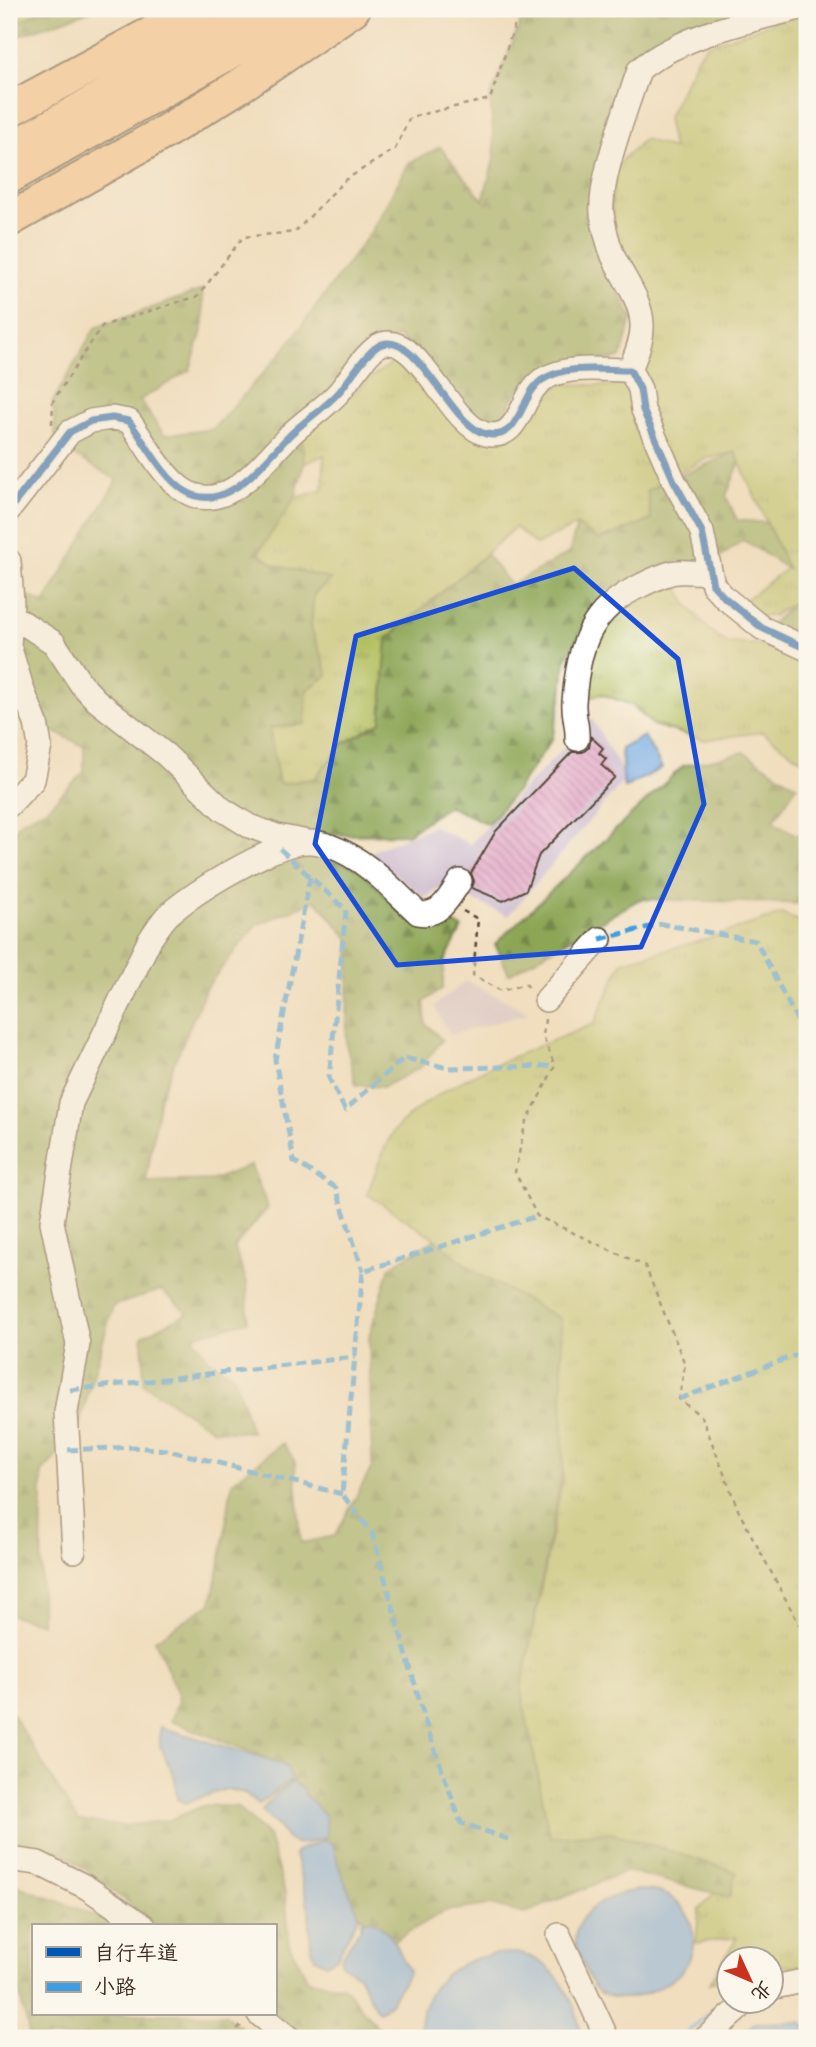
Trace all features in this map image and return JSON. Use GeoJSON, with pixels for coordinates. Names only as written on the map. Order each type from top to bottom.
{"type":"FeatureCollection","features":[{"type":"Feature","properties":{"kind":"highway"},"geometry":{"type":"LineString","coordinates":[[9,110],[197,9]]}},
{"type":"Feature","properties":{"kind":"highway"},"geometry":{"type":"LineString","coordinates":[[9,150],[260,9]]}},
{"type":"Feature","properties":{"kind":"highway"},"geometry":{"type":"LineString","coordinates":[[9,177],[306,9]]}},
{"type":"Feature","properties":{"kind":"highway"},"geometry":{"type":"LineString","coordinates":[[9,220],[242,85],[353,9]]}},
{"type":"Feature","properties":{"kind":"street"},"geometry":{"type":"LineString","coordinates":[[796,9],[726,27],[652,59],[639,70],[601,199],[613,254],[639,307],[642,325],[640,342],[630,370],[640,389],[643,410],[674,481],[702,532],[713,585],[762,628],[807,649]]}},
{"type":"Feature","properties":{"kind":"street"},"geometry":{"type":"LineString","coordinates":[[9,510],[70,432],[91,421],[112,418],[129,421],[169,477],[183,490],[195,496],[212,497],[240,486],[270,454],[337,394],[374,348],[384,343],[395,344],[412,356],[462,417],[479,432],[488,435],[500,435],[511,429],[540,381],[555,373],[575,369],[630,370]]}},
{"type":"Feature","properties":{"kind":"street"},"geometry":{"type":"LineString","coordinates":[[9,562],[12,602],[9,646],[36,723],[40,747],[33,780],[9,805]]}},
{"type":"Feature","properties":{"kind":"street"},"geometry":{"type":"LineString","coordinates":[[577,739],[578,727],[573,705],[582,654],[594,621],[608,604],[652,580],[676,572],[709,573]]}},
{"type":"Feature","properties":{"kind":"street"},"geometry":{"type":"LineString","coordinates":[[10,615],[54,643],[81,684],[96,700],[166,755],[222,809],[249,827],[277,836],[329,846],[357,860],[382,878],[418,914],[430,914],[446,902],[460,881]]}},
{"type":"Feature","properties":{"kind":"street"},"geometry":{"type":"LineString","coordinates":[[74,1551],[66,1412],[78,1344],[52,1222],[71,1103],[149,941],[166,917],[199,891],[231,872],[280,849],[308,842]]}},
{"type":"Feature","properties":{"kind":"street"},"geometry":{"type":"LineString","coordinates":[[546,1000],[600,939]]}},
{"type":"Feature","properties":{"kind":"street"},"geometry":{"type":"LineString","coordinates":[[9,1859],[38,1863],[86,1886],[141,1924]]}},
{"type":"Feature","properties":{"kind":"street"},"geometry":{"type":"LineString","coordinates":[[559,1935],[607,2038]]}},
{"type":"Feature","properties":{"kind":"street"},"geometry":{"type":"LineString","coordinates":[[784,1985],[798,1982],[807,1985]]}},
{"type":"Feature","properties":{"kind":"street"},"geometry":{"type":"LineString","coordinates":[[706,2038],[730,2016]]}},
{"type":"Feature","properties":{"kind":"street"},"geometry":{"type":"LineString","coordinates":[[249,2017],[289,2038]]}},
{"type":"Feature","properties":{"kind":"path"},"geometry":{"type":"LineString","coordinates":[[52,455],[53,401],[102,326],[198,296],[243,237],[295,232],[345,180],[395,149],[410,117],[490,99],[517,18],[528,9]]}},
{"type":"Feature","properties":{"kind":"path"},"geometry":{"type":"LineString","coordinates":[[446,902],[478,919],[473,975],[501,990],[525,984],[546,1000],[543,1036],[555,1066],[525,1125],[515,1172],[537,1216],[645,1266],[685,1364],[679,1399],[702,1417],[739,1512],[807,1639]]}},
{"type":"Feature","properties":{"kind":"path"},"geometry":{"type":"LineString","coordinates":[[241,2038],[237,2029],[249,2017]]}},
{"type":"Feature","properties":{"kind":"highlighted area"},"geometry":{"type":"Polygon","coordinates":[[[574,568],[678,659],[704,804],[641,947],[397,965],[315,844],[356,636],[574,568]]]}},
{"type":"Feature","properties":{"kind":"shaded area"},"geometry":{"type":"Polygon","coordinates":[[[592,719],[626,778],[508,916],[442,886],[425,898],[368,853],[433,826],[470,844],[592,719]]]}},
{"type":"Feature","properties":{"kind":"shaded area"},"geometry":{"type":"Polygon","coordinates":[[[466,981],[530,1013],[450,1035],[434,1006],[466,981]]]}},
{"type":"Feature","properties":{"kind":"green space"},"geometry":{"type":"Polygon","coordinates":[[[9,9],[49,9],[9,28],[9,9]]]}},
{"type":"Feature","properties":{"kind":"green space"},"geometry":{"type":"Polygon","coordinates":[[[44,9],[96,9],[9,39],[9,27],[44,9]]]}},
{"type":"Feature","properties":{"kind":"green space"},"geometry":{"type":"Polygon","coordinates":[[[526,9],[774,9],[651,54],[623,103],[605,261],[632,319],[621,358],[566,367],[538,376],[518,391],[504,416],[487,428],[398,336],[301,429],[304,464],[295,498],[258,553],[275,565],[331,579],[314,594],[311,628],[328,675],[307,690],[305,724],[269,728],[279,784],[314,779],[343,744],[381,722],[387,639],[486,554],[511,585],[569,553],[577,525],[599,540],[651,520],[647,490],[735,452],[740,462],[726,496],[737,520],[767,523],[788,569],[743,540],[711,565],[677,561],[581,631],[565,662],[562,695],[552,739],[516,791],[488,824],[448,806],[407,834],[323,835],[321,858],[358,869],[410,920],[435,926],[449,920],[462,928],[444,962],[443,988],[424,1002],[426,1024],[442,1040],[421,1067],[383,1087],[356,1085],[346,1044],[350,940],[316,900],[256,925],[206,988],[160,1096],[146,1182],[213,1180],[251,1165],[268,1208],[234,1247],[247,1282],[248,1321],[193,1336],[207,1357],[235,1377],[251,1432],[213,1430],[144,1384],[142,1336],[188,1313],[161,1290],[113,1306],[76,1436],[42,1472],[41,1624],[9,1614],[9,838],[21,821],[46,809],[84,772],[84,746],[46,728],[14,650],[14,590],[44,603],[117,480],[56,445],[53,401],[95,328],[202,290],[204,324],[190,370],[140,400],[164,435],[213,429],[284,350],[372,230],[409,163],[440,147],[483,200],[495,155],[490,99],[526,9]]]}},
{"type":"Feature","properties":{"kind":"green space"},"geometry":{"type":"Polygon","coordinates":[[[807,11],[807,597],[797,600],[773,616],[754,617],[744,601],[787,568],[735,452],[705,459],[648,490],[651,520],[599,540],[577,525],[536,545],[515,527],[442,594],[388,681],[381,722],[343,744],[314,779],[279,784],[269,728],[307,690],[328,675],[311,628],[281,569],[258,553],[295,498],[323,490],[324,455],[304,464],[302,437],[373,376],[393,363],[413,373],[483,442],[540,396],[564,384],[613,386],[633,381],[643,357],[618,250],[608,181],[618,164],[644,139],[673,149],[667,119],[697,57],[707,45],[807,11]]]}},
{"type":"Feature","properties":{"kind":"green space"},"geometry":{"type":"Polygon","coordinates":[[[676,585],[690,608],[709,630],[727,643],[790,646],[807,651],[807,763],[762,732],[704,740],[653,725],[632,705],[602,694],[581,699],[595,637],[626,603],[676,585]]]}},
{"type":"Feature","properties":{"kind":"green space"},"geometry":{"type":"Polygon","coordinates":[[[807,597],[807,645],[767,628],[797,600],[807,597]]]}},
{"type":"Feature","properties":{"kind":"green space"},"geometry":{"type":"Polygon","coordinates":[[[744,752],[797,786],[773,821],[795,834],[807,834],[807,904],[640,899],[509,974],[495,944],[683,766],[744,752]]]}},
{"type":"Feature","properties":{"kind":"green space"},"geometry":{"type":"Polygon","coordinates":[[[781,914],[807,924],[807,1965],[784,1966],[784,1946],[732,1946],[737,1937],[696,1943],[699,1909],[736,1873],[553,1849],[519,1699],[563,1478],[561,1319],[494,1288],[435,1239],[367,1194],[391,1135],[413,1113],[488,1068],[594,1024],[622,962],[707,939],[781,914]]]}},
{"type":"Feature","properties":{"kind":"green space"},"geometry":{"type":"Polygon","coordinates":[[[435,1239],[476,1273],[561,1319],[563,1468],[521,1690],[550,1837],[610,1832],[736,1872],[730,1897],[626,1871],[524,1914],[491,1905],[445,1911],[393,1941],[359,1915],[339,1868],[276,1762],[171,1721],[179,1697],[155,1640],[211,1603],[223,1548],[232,1482],[283,1443],[295,1462],[301,1543],[335,1536],[372,1467],[369,1336],[390,1267],[435,1239]]]}},
{"type":"Feature","properties":{"kind":"green space"},"geometry":{"type":"Polygon","coordinates":[[[9,1709],[78,1821],[125,1826],[170,1820],[205,1805],[237,1807],[268,1836],[285,1893],[290,1946],[308,1980],[343,1986],[385,2038],[300,2038],[276,2015],[276,1924],[154,1924],[63,1852],[9,1846],[9,1709]]]}},
{"type":"Feature","properties":{"kind":"green space"},"geometry":{"type":"Polygon","coordinates":[[[9,1861],[16,1885],[112,1924],[32,1924],[32,2016],[226,2016],[254,2038],[30,2038],[9,1948],[9,1861]]]}},
{"type":"Feature","properties":{"kind":"water"},"geometry":{"type":"Polygon","coordinates":[[[644,736],[662,768],[624,788],[621,749],[644,736]]]}},
{"type":"Feature","properties":{"kind":"water"},"geometry":{"type":"Polygon","coordinates":[[[160,1727],[276,1762],[287,1767],[291,1779],[259,1804],[244,1793],[226,1789],[185,1803],[177,1799],[175,1778],[160,1746],[160,1727]]]}},
{"type":"Feature","properties":{"kind":"water"},"geometry":{"type":"Polygon","coordinates":[[[292,1781],[302,1788],[305,1795],[325,1815],[327,1836],[308,1842],[293,1842],[287,1839],[262,1810],[292,1781]]]}},
{"type":"Feature","properties":{"kind":"water"},"geometry":{"type":"Polygon","coordinates":[[[325,1840],[333,1844],[339,1868],[359,1915],[337,1957],[326,1964],[315,1958],[311,1947],[309,1909],[295,1855],[296,1851],[325,1840]]]}},
{"type":"Feature","properties":{"kind":"water"},"geometry":{"type":"Polygon","coordinates":[[[636,1890],[663,1893],[684,1910],[693,1931],[691,1953],[680,1973],[667,1983],[641,1995],[627,1998],[607,1996],[593,1985],[576,1948],[577,1930],[587,1913],[596,1906],[615,1896],[636,1890]]]}},
{"type":"Feature","properties":{"kind":"water"},"geometry":{"type":"Polygon","coordinates":[[[361,1921],[373,1921],[385,1930],[395,1943],[409,1972],[390,2003],[380,2011],[376,2009],[358,1975],[341,1964],[341,1958],[361,1927],[361,1921]]]}},
{"type":"Feature","properties":{"kind":"water"},"geometry":{"type":"Polygon","coordinates":[[[516,1953],[542,1964],[562,1984],[575,2010],[581,2038],[419,2038],[421,2017],[427,2000],[447,1973],[478,1958],[516,1953]]]}},
{"type":"Feature","properties":{"kind":"water"},"geometry":{"type":"Polygon","coordinates":[[[801,2022],[807,2026],[807,2038],[733,2038],[755,2023],[801,2022]]]}},
{"type":"Feature","properties":{"kind":"building"},"geometry":{"type":"Polygon","coordinates":[[[591,737],[603,748],[599,753],[606,759],[601,765],[615,777],[539,855],[526,890],[503,901],[472,888],[474,881],[471,873],[496,831],[572,752],[583,752],[589,747],[591,737]]]}},
{"type":"Feature","properties":{"kind":"waterway"},"geometry":{"type":"LineString","coordinates":[[689,2030],[714,2009]]}},
{"type":"Feature","properties":{"kind":"marked path"},"geometry":{"type":"LineString","coordinates":[[280,849],[346,910],[329,1078],[345,1110],[404,1058],[448,1068],[555,1066]]}},
{"type":"Feature","properties":{"kind":"marked path"},"geometry":{"type":"LineString","coordinates":[[310,877],[275,1060],[294,1161],[336,1188],[363,1271]]}},
{"type":"Feature","properties":{"kind":"marked path"},"geometry":{"type":"LineString","coordinates":[[600,939],[662,924],[756,941],[807,1039]]}},
{"type":"Feature","properties":{"kind":"marked path"},"geometry":{"type":"LineString","coordinates":[[508,1839],[461,1823],[428,1731],[372,1533],[342,1494],[363,1271],[537,1216]]}},
{"type":"Feature","properties":{"kind":"marked path"},"geometry":{"type":"LineString","coordinates":[[679,1399],[807,1351]]}},
{"type":"Feature","properties":{"kind":"marked path"},"geometry":{"type":"LineString","coordinates":[[70,1390],[355,1357]]}},
{"type":"Feature","properties":{"kind":"marked path"},"geometry":{"type":"LineString","coordinates":[[68,1450],[133,1447],[167,1450],[342,1494]]}},
{"type":"Feature","properties":{"kind":"cycle path"},"geometry":{"type":"LineString","coordinates":[[9,510],[70,432],[91,421],[112,418],[129,421],[169,478],[185,491],[201,497],[230,491],[258,469],[292,433],[335,397],[365,358],[382,344],[395,344],[408,352],[460,415],[486,434],[498,435],[506,431],[519,416],[535,387],[552,375],[585,369],[630,370],[640,389],[643,410],[674,481],[702,532],[713,585],[762,628],[807,649]]}}]}
